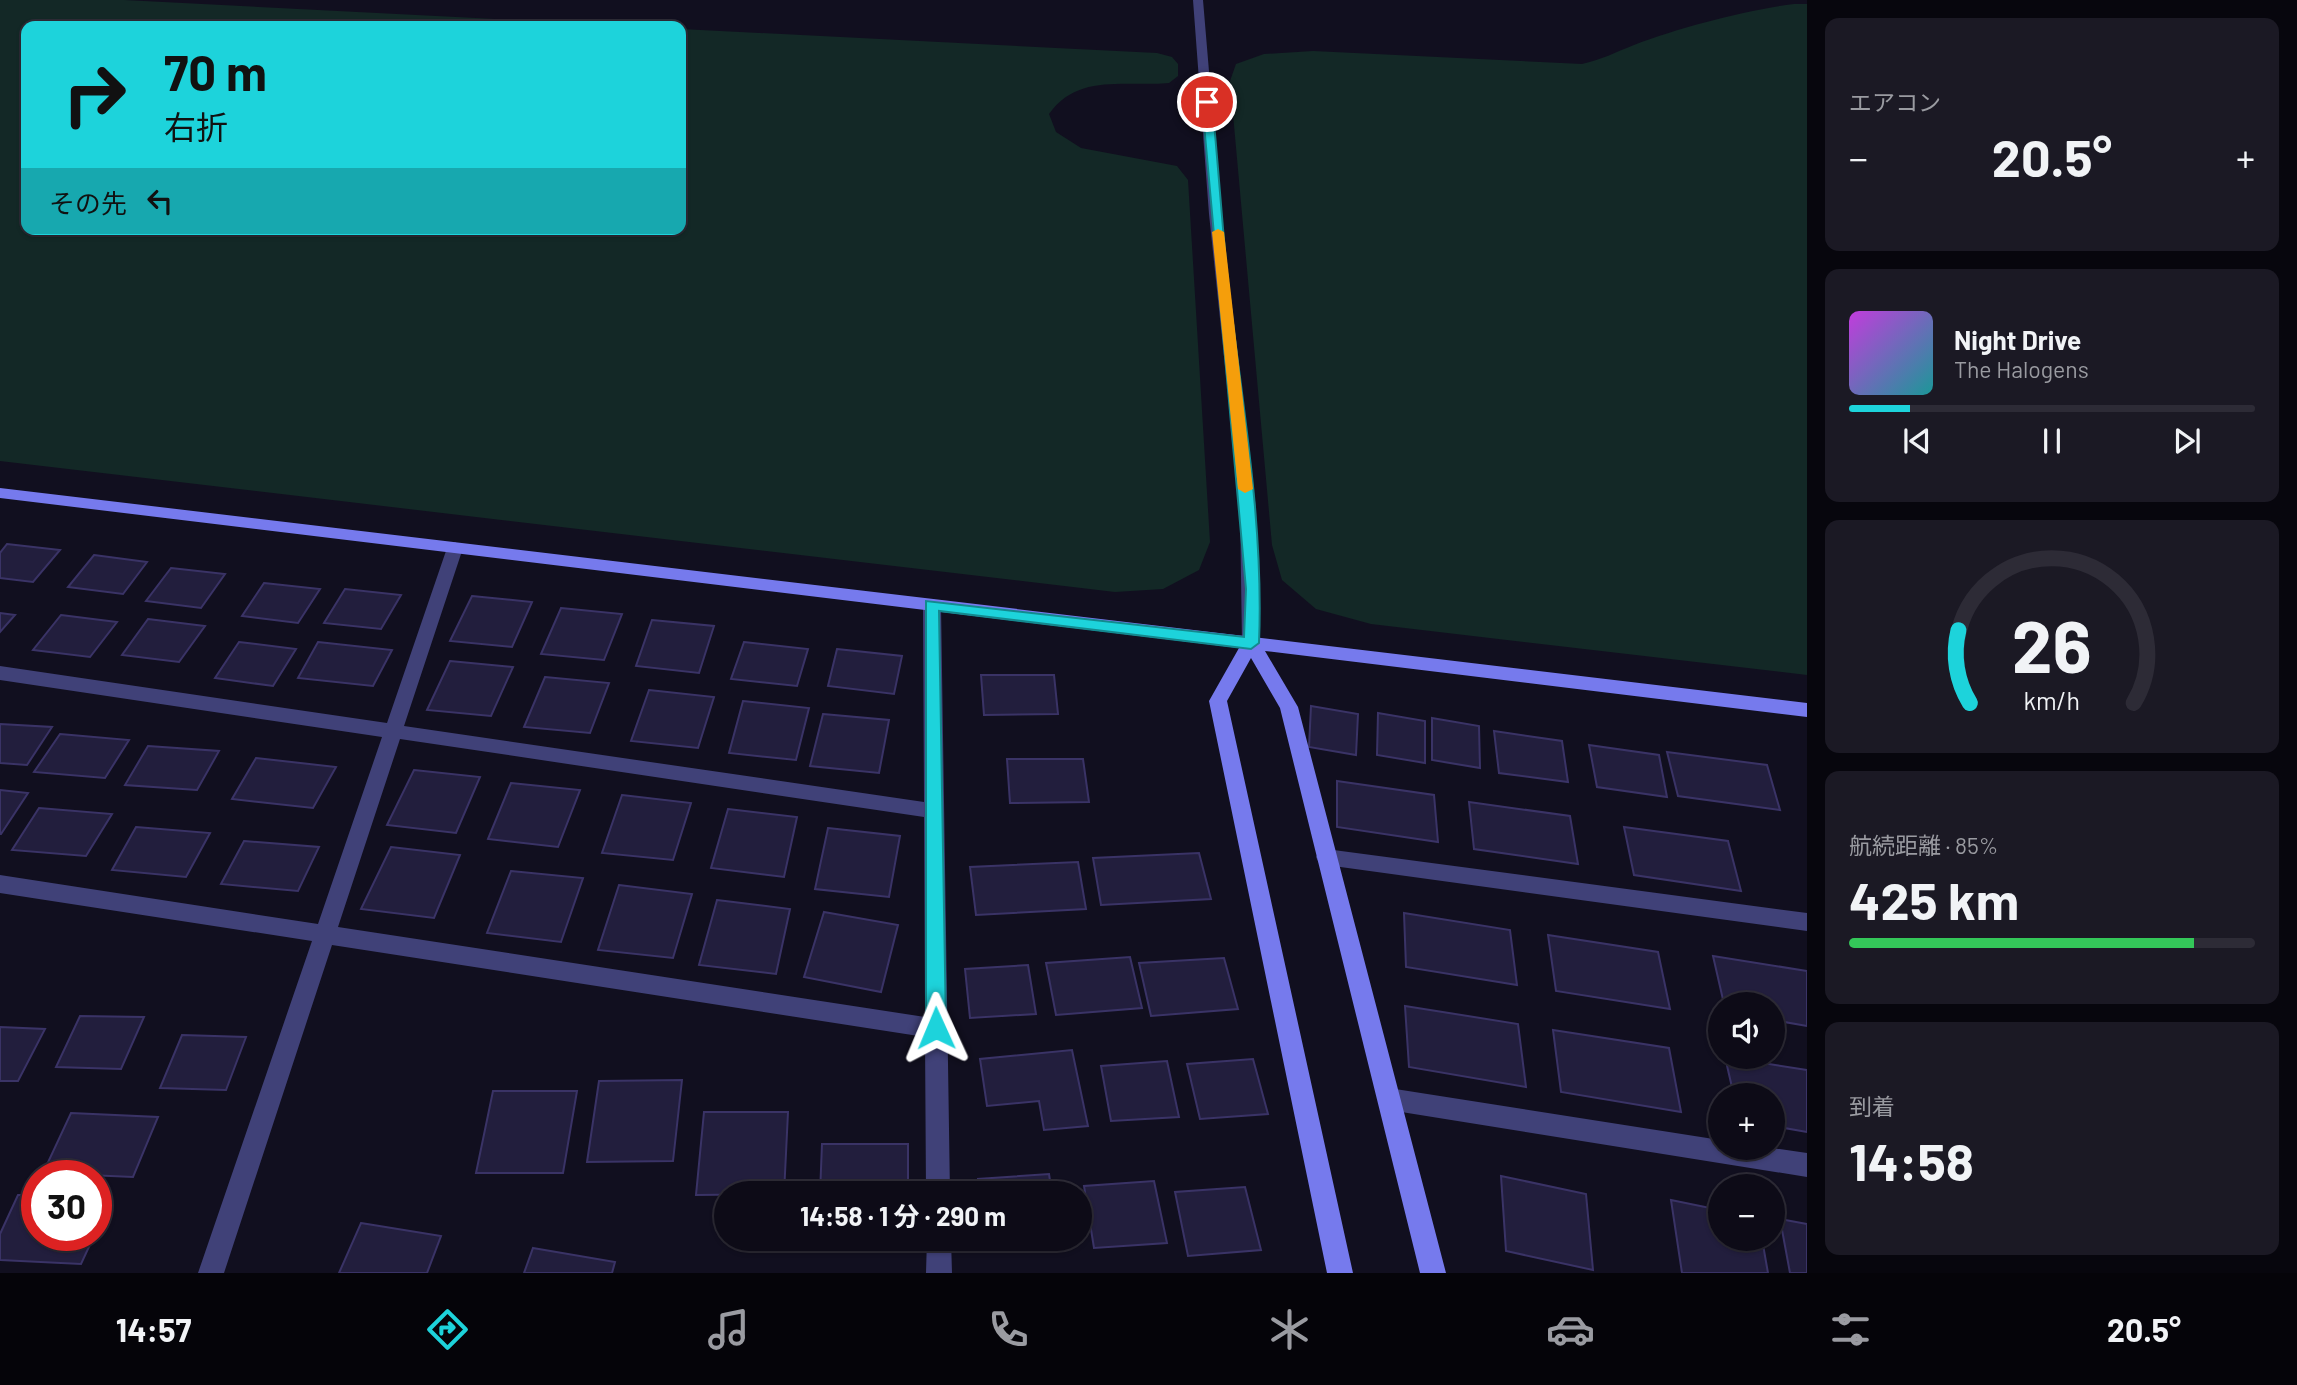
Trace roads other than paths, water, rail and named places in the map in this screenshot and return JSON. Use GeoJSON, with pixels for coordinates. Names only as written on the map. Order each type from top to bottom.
{"type":"FeatureCollection","features":[{"type":"Feature","properties":{"kind":"street"},"geometry":{"type":"LineString","coordinates":[[1198,0],[1222,281],[1254,589],[1251,643],[1218,701],[1340,1273]]}},
{"type":"Feature","properties":{"kind":"street"},"geometry":{"type":"LineString","coordinates":[[2,496],[1807,710]]}},
{"type":"Feature","properties":{"kind":"street"},"geometry":{"type":"LineString","coordinates":[[211,1273],[455,548]]}},
{"type":"Feature","properties":{"kind":"street"},"geometry":{"type":"LineString","coordinates":[[932,605],[938,1181]]}},
{"type":"Feature","properties":{"kind":"street"},"geometry":{"type":"LineString","coordinates":[[1251,643],[1289,707],[1433,1273]]}},
{"type":"Feature","properties":{"kind":"street"},"geometry":{"type":"LineString","coordinates":[[0,673],[934,811]]}},
{"type":"Feature","properties":{"kind":"street"},"geometry":{"type":"LineString","coordinates":[[1326,857],[1807,922]]}},
{"type":"Feature","properties":{"kind":"street"},"geometry":{"type":"LineString","coordinates":[[0,884],[936,1028]]}},
{"type":"Feature","properties":{"kind":"street"},"geometry":{"type":"LineString","coordinates":[[1389,1099],[1807,1165]]}},
{"type":"Feature","properties":{"kind":"street"},"geometry":{"type":"LineString","coordinates":[[939,1251],[939,1273]]}}]}
